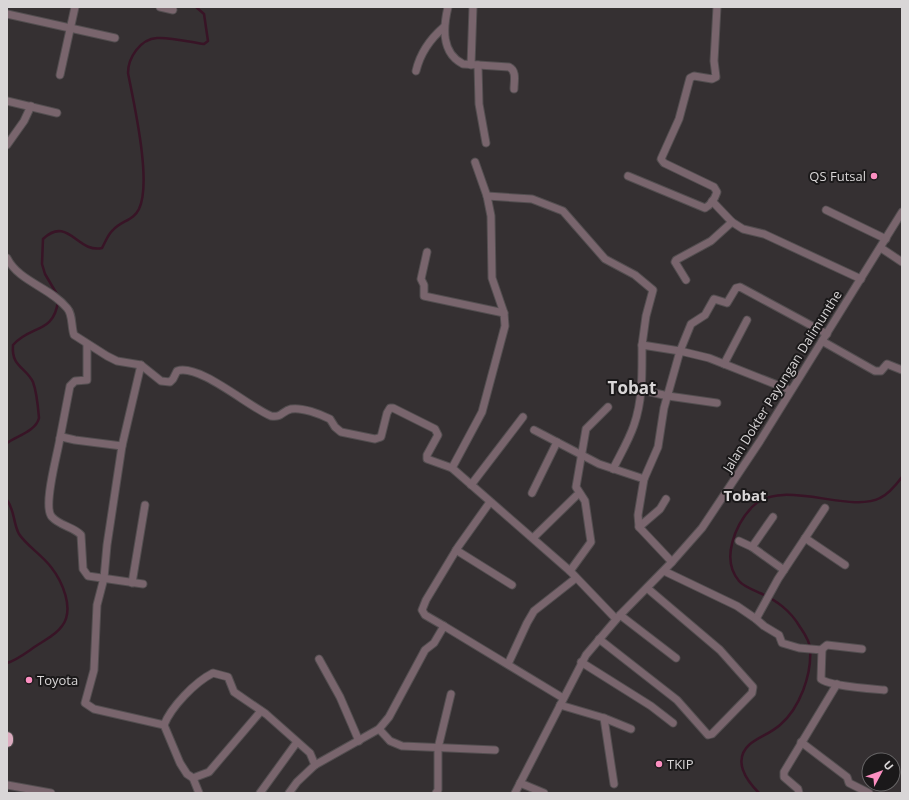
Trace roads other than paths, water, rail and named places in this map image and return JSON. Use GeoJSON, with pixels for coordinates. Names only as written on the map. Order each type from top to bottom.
{"type":"FeatureCollection","features":[{"type":"Feature","properties":{"kind":"street"},"geometry":{"type":"LineString","coordinates":[[60,75],[75,7]]}},
{"type":"Feature","properties":{"kind":"street"},"geometry":{"type":"LineString","coordinates":[[160,7],[173,10]]}},
{"type":"Feature","properties":{"kind":"street"},"geometry":{"type":"LineString","coordinates":[[448,7],[444,27],[445,38],[449,50],[459,62],[475,65],[509,67],[513,69],[515,74],[514,89]]}},
{"type":"Feature","properties":{"kind":"street"},"geometry":{"type":"LineString","coordinates":[[473,7],[475,65],[479,104],[486,143]]}},
{"type":"Feature","properties":{"kind":"street"},"geometry":{"type":"LineString","coordinates":[[628,176],[705,208],[712,201],[717,192],[714,187],[664,163],[661,159],[679,119],[690,78],[694,76],[712,80],[716,77],[714,61],[717,7]]}},
{"type":"Feature","properties":{"kind":"street"},"geometry":{"type":"LineString","coordinates":[[7,14],[115,38]]}},
{"type":"Feature","properties":{"kind":"street"},"geometry":{"type":"LineString","coordinates":[[416,71],[419,60],[426,47],[444,27]]}},
{"type":"Feature","properties":{"kind":"street"},"geometry":{"type":"LineString","coordinates":[[7,101],[57,113]]}},
{"type":"Feature","properties":{"kind":"street"},"geometry":{"type":"LineString","coordinates":[[7,145],[24,121],[31,106]]}},
{"type":"Feature","properties":{"kind":"street"},"geometry":{"type":"LineString","coordinates":[[452,468],[482,412],[505,326],[504,313],[492,278],[491,216],[487,196],[475,162]]}},
{"type":"Feature","properties":{"kind":"street"},"geometry":{"type":"LineString","coordinates":[[487,196],[525,198],[563,211],[605,259],[635,275],[652,290],[646,316],[642,345],[642,390],[634,427],[613,470]]}},
{"type":"Feature","properties":{"kind":"street"},"geometry":{"type":"LineString","coordinates":[[712,201],[732,222],[743,229],[760,233],[780,241],[861,278]]}},
{"type":"Feature","properties":{"kind":"street"},"geometry":{"type":"LineString","coordinates":[[826,210],[886,239]]}},
{"type":"Feature","properties":{"kind":"street","name":"Jalan Dokter Payungan Dalimunthe"},"geometry":{"type":"LineString","coordinates":[[515,793],[581,662],[618,617],[672,562],[708,519],[760,441],[790,390],[827,334],[902,212]]}},
{"type":"Feature","properties":{"kind":"street"},"geometry":{"type":"LineString","coordinates":[[686,280],[676,264],[676,260],[705,244],[732,222]]}},
{"type":"Feature","properties":{"kind":"street"},"geometry":{"type":"LineString","coordinates":[[881,248],[902,262]]}},
{"type":"Feature","properties":{"kind":"street"},"geometry":{"type":"LineString","coordinates":[[427,252],[421,279],[424,286],[424,296],[504,313]]}},
{"type":"Feature","properties":{"kind":"street"},"geometry":{"type":"LineString","coordinates":[[7,258],[17,272],[50,293],[63,304],[70,313],[74,335],[87,345],[118,361],[140,364],[161,381],[170,382],[177,371],[182,369],[218,383],[271,416],[277,417],[292,408],[322,415],[330,419],[335,427],[341,432],[375,439],[381,437],[387,413],[390,408],[393,408],[435,429],[438,435],[427,455],[428,459],[452,468],[570,572],[618,617],[676,658]]}},
{"type":"Feature","properties":{"kind":"street"},"geometry":{"type":"LineString","coordinates":[[672,562],[639,527],[638,515],[644,479],[658,447],[668,396],[680,351],[693,322],[705,315],[714,299],[725,303],[728,302],[737,286],[827,334]]}},
{"type":"Feature","properties":{"kind":"street"},"geometry":{"type":"LineString","coordinates":[[724,364],[747,320]]}},
{"type":"Feature","properties":{"kind":"street"},"geometry":{"type":"LineString","coordinates":[[822,341],[875,371],[881,371],[887,364],[902,370]]}},
{"type":"Feature","properties":{"kind":"street"},"geometry":{"type":"LineString","coordinates":[[87,345],[87,380],[75,382],[70,386],[49,496],[48,511],[54,519],[81,535],[83,569],[85,573],[92,577],[143,584]]}},
{"type":"Feature","properties":{"kind":"street"},"geometry":{"type":"LineString","coordinates":[[642,345],[680,351],[724,364],[790,390]]}},
{"type":"Feature","properties":{"kind":"street"},"geometry":{"type":"LineString","coordinates":[[140,364],[122,446],[107,545],[104,578],[97,605],[94,670],[85,703],[86,706],[94,709],[164,725]]}},
{"type":"Feature","properties":{"kind":"street"},"geometry":{"type":"LineString","coordinates":[[642,390],[668,396],[717,403]]}},
{"type":"Feature","properties":{"kind":"street"},"geometry":{"type":"LineString","coordinates":[[570,572],[591,542],[585,501],[576,487],[586,429],[593,420],[608,407]]}},
{"type":"Feature","properties":{"kind":"street"},"geometry":{"type":"LineString","coordinates":[[471,485],[523,417]]}},
{"type":"Feature","properties":{"kind":"street"},"geometry":{"type":"LineString","coordinates":[[534,430],[613,470],[644,479]]}},
{"type":"Feature","properties":{"kind":"street"},"geometry":{"type":"LineString","coordinates":[[60,438],[65,437],[75,440],[122,446]]}},
{"type":"Feature","properties":{"kind":"street"},"geometry":{"type":"LineString","coordinates":[[532,493],[556,442]]}},
{"type":"Feature","properties":{"kind":"street"},"geometry":{"type":"LineString","coordinates":[[532,538],[576,496]]}},
{"type":"Feature","properties":{"kind":"street"},"geometry":{"type":"LineString","coordinates":[[639,527],[660,510],[666,499]]}},
{"type":"Feature","properties":{"kind":"street"},"geometry":{"type":"LineString","coordinates":[[490,502],[456,550],[426,600],[422,610],[425,615],[508,664],[561,702],[630,729]]}},
{"type":"Feature","properties":{"kind":"street"},"geometry":{"type":"LineString","coordinates":[[132,583],[144,505]]}},
{"type":"Feature","properties":{"kind":"street"},"geometry":{"type":"LineString","coordinates":[[756,619],[771,590],[825,508]]}},
{"type":"Feature","properties":{"kind":"street"},"geometry":{"type":"LineString","coordinates":[[752,547],[773,517]]}},
{"type":"Feature","properties":{"kind":"street"},"geometry":{"type":"LineString","coordinates":[[805,538],[845,565]]}},
{"type":"Feature","properties":{"kind":"street"},"geometry":{"type":"LineString","coordinates":[[738,541],[752,547],[784,570]]}},
{"type":"Feature","properties":{"kind":"street"},"geometry":{"type":"LineString","coordinates":[[456,550],[512,585]]}},
{"type":"Feature","properties":{"kind":"street"},"geometry":{"type":"LineString","coordinates":[[664,570],[737,606],[779,635],[782,643],[822,650]]}},
{"type":"Feature","properties":{"kind":"street"},"geometry":{"type":"LineString","coordinates":[[508,664],[534,611],[576,578]]}},
{"type":"Feature","properties":{"kind":"street"},"geometry":{"type":"LineString","coordinates":[[599,640],[677,700],[708,735],[712,734],[752,693],[753,687],[720,650],[647,588]]}},
{"type":"Feature","properties":{"kind":"street"},"geometry":{"type":"LineString","coordinates":[[289,793],[297,782],[316,765],[379,729],[389,717],[425,650],[434,643],[444,626]]}},
{"type":"Feature","properties":{"kind":"street"},"geometry":{"type":"LineString","coordinates":[[862,649],[827,645],[823,647],[821,679],[823,682],[884,690]]}},
{"type":"Feature","properties":{"kind":"street"},"geometry":{"type":"LineString","coordinates":[[319,659],[340,697],[359,741]]}},
{"type":"Feature","properties":{"kind":"street"},"geometry":{"type":"LineString","coordinates":[[581,662],[651,706],[673,723]]}},
{"type":"Feature","properties":{"kind":"street"},"geometry":{"type":"LineString","coordinates":[[164,725],[183,698],[200,681],[218,673],[228,677],[234,692],[261,711],[310,752],[316,765]]}},
{"type":"Feature","properties":{"kind":"street"},"geometry":{"type":"LineString","coordinates":[[799,793],[798,789],[783,774],[837,684]]}},
{"type":"Feature","properties":{"kind":"street"},"geometry":{"type":"LineString","coordinates":[[436,793],[438,790],[438,748],[451,694]]}},
{"type":"Feature","properties":{"kind":"street"},"geometry":{"type":"LineString","coordinates":[[193,778],[209,772],[261,711]]}},
{"type":"Feature","properties":{"kind":"street"},"geometry":{"type":"LineString","coordinates":[[604,718],[614,784]]}},
{"type":"Feature","properties":{"kind":"street"},"geometry":{"type":"LineString","coordinates":[[164,725],[183,770],[193,778],[199,793]]}},
{"type":"Feature","properties":{"kind":"street"},"geometry":{"type":"LineString","coordinates":[[379,729],[390,741],[396,744],[438,748],[495,750]]}},
{"type":"Feature","properties":{"kind":"street"},"geometry":{"type":"LineString","coordinates":[[260,793],[297,742]]}},
{"type":"Feature","properties":{"kind":"street"},"geometry":{"type":"LineString","coordinates":[[801,742],[847,777],[849,784],[869,793]]}},
{"type":"Feature","properties":{"kind":"street"},"geometry":{"type":"LineString","coordinates":[[520,783],[544,793]]}},
{"type":"Feature","properties":{"kind":"street"},"geometry":{"type":"LineString","coordinates":[[7,785],[50,793]]}},
{"type":"Feature","properties":{"kind":"waterway"},"geometry":{"type":"LineString","coordinates":[[58,296],[45,274],[42,264],[43,239],[52,233],[59,231],[66,233],[86,246],[102,248],[111,232],[137,213],[143,197],[144,181],[141,142],[128,73],[130,61],[136,50],[151,39],[168,38],[204,44],[208,41],[204,14],[196,7]]}},
{"type":"Feature","properties":{"kind":"waterway"},"geometry":{"type":"LineString","coordinates":[[7,443],[30,430],[37,423],[39,418],[33,382],[14,358],[13,345],[27,334],[40,328],[52,319],[56,312],[58,301]]}},
{"type":"Feature","properties":{"kind":"waterway"},"geometry":{"type":"LineString","coordinates":[[759,793],[743,770],[742,757],[750,744],[780,725],[787,718],[799,700],[807,680],[810,646],[796,621],[783,607],[772,599],[741,583],[733,572],[731,552],[732,542],[736,532],[746,514],[752,507],[764,499],[779,495],[797,495],[851,502],[867,502],[880,498],[886,494],[902,477]]}},
{"type":"Feature","properties":{"kind":"waterway"},"geometry":{"type":"LineString","coordinates":[[7,500],[10,504],[19,534],[55,573],[63,587],[67,604],[66,619],[57,632],[22,656],[7,663]]}},
{"type":"Feature","properties":{"kind":"place","name":"QS Futsal"},"geometry":{"type":"Point","coordinates":[874,176]}},
{"type":"Feature","properties":{"kind":"place","name":"Toyota"},"geometry":{"type":"Point","coordinates":[29,680]}},
{"type":"Feature","properties":{"kind":"place","name":"TKIP"},"geometry":{"type":"Point","coordinates":[659,764]}},
{"type":"Feature","properties":{"kind":"district","name":"Tobat"},"geometry":{"type":"Point","coordinates":[632,387]}},
{"type":"Feature","properties":{"kind":"district","name":"Tobat"},"geometry":{"type":"Point","coordinates":[745,495]}}]}
